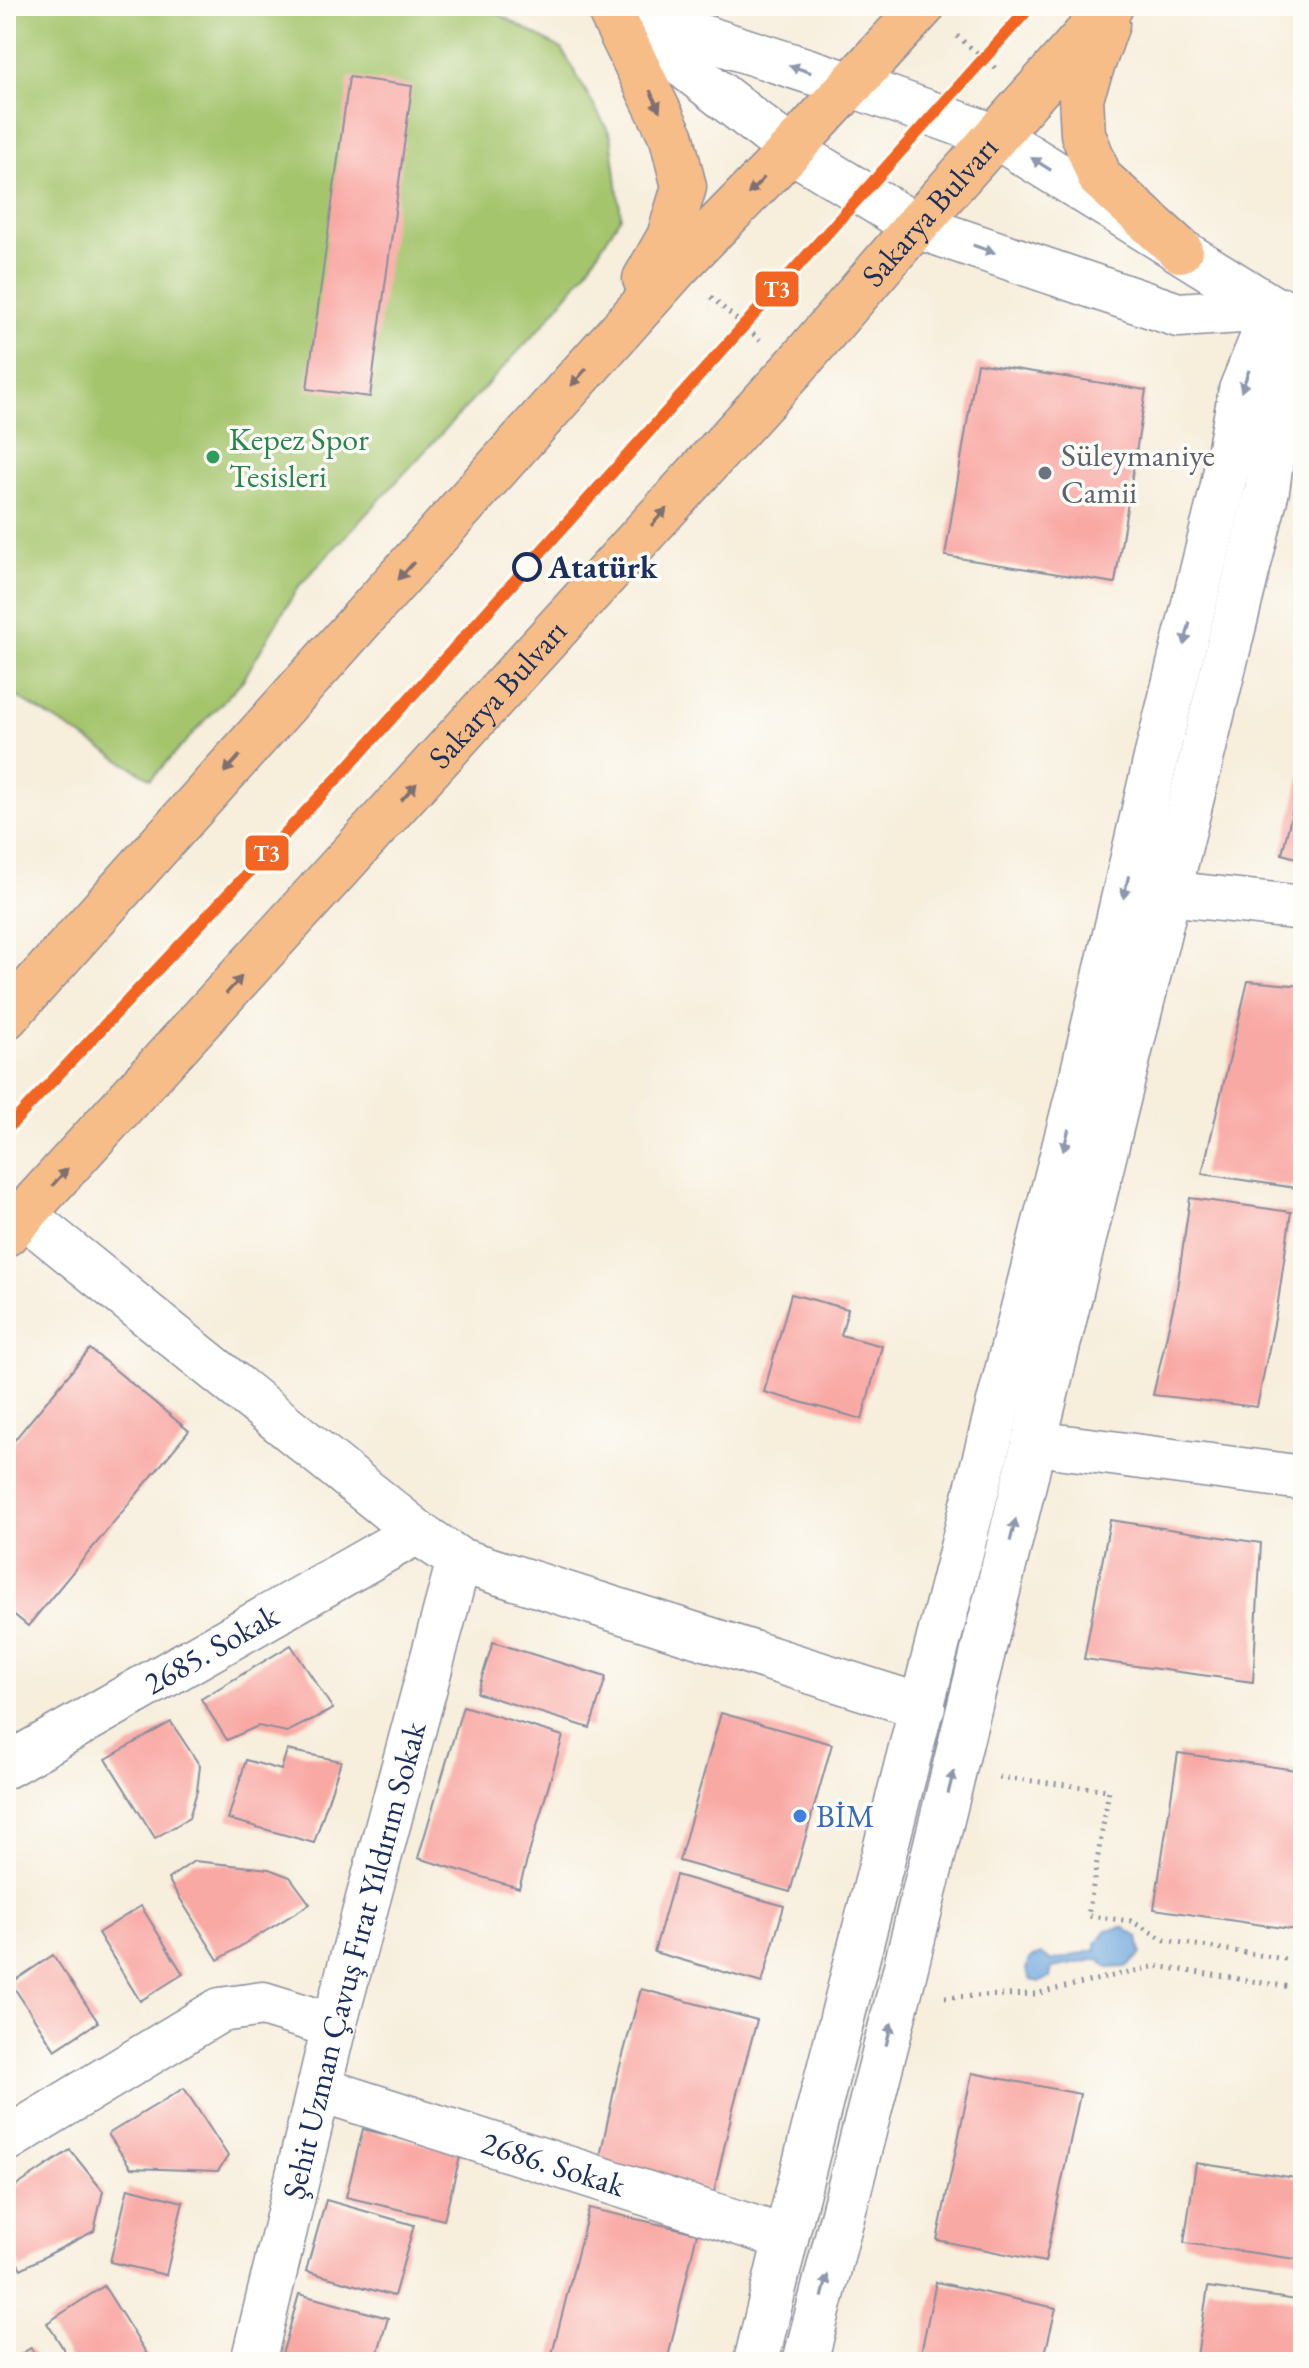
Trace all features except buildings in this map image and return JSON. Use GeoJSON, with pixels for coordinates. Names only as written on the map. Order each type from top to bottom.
{"type":"FeatureCollection","features":[{"type":"Feature","properties":{"kind":"main road"},"geometry":{"type":"LineString","coordinates":[[607,6],[672,138],[684,187],[669,237],[608,345]]}},
{"type":"Feature","properties":{"kind":"main road"},"geometry":{"type":"LineString","coordinates":[[6,1017],[677,267],[791,150],[923,6]]}},
{"type":"Feature","properties":{"kind":"main road","name":"Sakarya Bulvarı"},"geometry":{"type":"LineString","coordinates":[[15,1225],[793,369],[1112,6]]}},
{"type":"Feature","properties":{"kind":"main road"},"geometry":{"type":"LineString","coordinates":[[1112,6],[1081,97],[1083,134],[1100,178],[1180,250]]}},
{"type":"Feature","properties":{"kind":"street"},"geometry":{"type":"LineString","coordinates":[[607,6],[852,85],[997,137],[1180,250],[1288,310]]}},
{"type":"Feature","properties":{"kind":"street"},"geometry":{"type":"LineString","coordinates":[[607,6],[791,150],[916,226],[1178,315],[1288,310]]}},
{"type":"Feature","properties":{"kind":"street"},"geometry":{"type":"LineString","coordinates":[[805,2362],[902,1983],[1267,490],[1288,310]]}},
{"type":"Feature","properties":{"kind":"street"},"geometry":{"type":"LineString","coordinates":[[756,2362],[1079,1089],[1222,490],[1241,390],[1288,310]]}},
{"type":"Feature","properties":{"kind":"street"},"geometry":{"type":"LineString","coordinates":[[1167,893],[1303,908]]}},
{"type":"Feature","properties":{"kind":"street"},"geometry":{"type":"LineString","coordinates":[[15,1225],[417,1532],[459,1560],[923,1707]]}},
{"type":"Feature","properties":{"kind":"street"},"geometry":{"type":"LineString","coordinates":[[1034,1443],[1303,1478]]}},
{"type":"Feature","properties":{"kind":"street","name":"2685. Sokak"},"geometry":{"type":"LineString","coordinates":[[6,1766],[417,1532]]}},
{"type":"Feature","properties":{"kind":"street","name":"Şehit Uzman Çavuş Fırat Yıldırım Sokak"},"geometry":{"type":"LineString","coordinates":[[251,2361],[334,2026],[459,1560]]}},
{"type":"Feature","properties":{"kind":"street"},"geometry":{"type":"LineString","coordinates":[[6,2140],[220,2010],[263,2004],[334,2026]]}},
{"type":"Feature","properties":{"kind":"street","name":"2686. Sokak"},"geometry":{"type":"LineString","coordinates":[[319,2089],[786,2238]]}},
{"type":"Feature","properties":{"kind":"path"},"geometry":{"type":"LineString","coordinates":[[923,6],[1032,97]]}},
{"type":"Feature","properties":{"kind":"path"},"geometry":{"type":"LineString","coordinates":[[677,267],[793,369]]}},
{"type":"Feature","properties":{"kind":"path"},"geometry":{"type":"LineString","coordinates":[[990,1776],[1109,1790],[1088,1916],[1131,1921],[1165,1940],[1303,1962]]}},
{"type":"Feature","properties":{"kind":"path"},"geometry":{"type":"LineString","coordinates":[[936,1998],[1035,1994],[1156,1966],[1303,1989]]}},
{"type":"Feature","properties":{"kind":"green space","name":"Kepez Spor Tesisleri"},"geometry":{"type":"Polygon","coordinates":[[[6,6],[484,6],[562,49],[611,136],[621,216],[585,273],[542,326],[298,587],[243,680],[151,779],[6,690],[6,6]]]}},
{"type":"Feature","properties":{"kind":"water"},"geometry":{"type":"Polygon","coordinates":[[[1123,1927],[1138,1937],[1141,1954],[1126,1967],[1108,1968],[1099,1959],[1052,1968],[1050,1977],[1041,1982],[1031,1980],[1026,1970],[1030,1958],[1041,1954],[1051,1961],[1096,1950],[1096,1943],[1107,1930],[1123,1927]]]}},
{"type":"Feature","properties":{"kind":"transit line","name":"T3"},"geometry":{"type":"LineString","coordinates":[[6,1130],[346,769],[1031,6]]}},
{"type":"Feature","properties":{"kind":"place","name":"Kepez Spor Tesisleri"},"geometry":{"type":"Point","coordinates":[213,457]}},
{"type":"Feature","properties":{"kind":"place","name":"Süleymaniye Camii"},"geometry":{"type":"Point","coordinates":[1045,473]}},
{"type":"Feature","properties":{"kind":"place","name":"Atatürk"},"geometry":{"type":"Point","coordinates":[527,567]}},
{"type":"Feature","properties":{"kind":"place","name":"BİM"},"geometry":{"type":"Point","coordinates":[800,1816]}}]}
